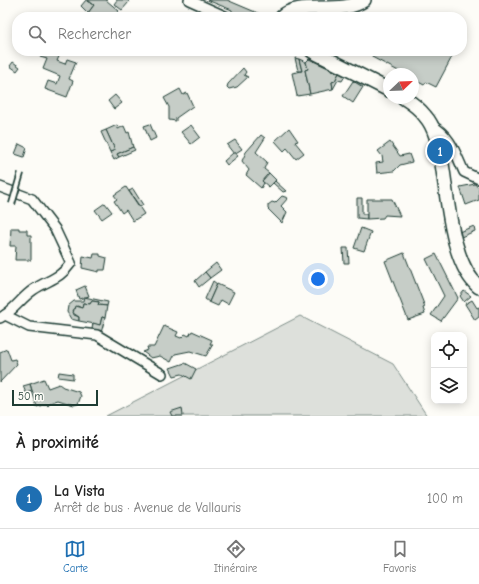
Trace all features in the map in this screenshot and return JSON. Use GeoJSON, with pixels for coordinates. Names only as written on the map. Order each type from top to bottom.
{"type":"FeatureCollection","features":[{"type":"Feature","properties":{"kind":"main road"},"geometry":{"type":"LineString","coordinates":[[285,12],[300,5],[355,4],[364,0]]}},
{"type":"Feature","properties":{"kind":"main road"},"geometry":{"type":"LineString","coordinates":[[322,56],[383,87]]}},
{"type":"Feature","properties":{"kind":"main road"},"geometry":{"type":"LineString","coordinates":[[413,104],[426,116],[440,151],[457,248],[472,281],[479,287]]}},
{"type":"Feature","properties":{"kind":"street"},"geometry":{"type":"LineString","coordinates":[[189,0],[216,12]]}},
{"type":"Feature","properties":{"kind":"street"},"geometry":{"type":"LineString","coordinates":[[430,124],[443,132],[453,147],[464,172],[479,179]]}},
{"type":"Feature","properties":{"kind":"street"},"geometry":{"type":"LineString","coordinates":[[0,187],[32,199],[55,229],[71,263],[64,274],[33,290],[10,312],[2,316]]}},
{"type":"Feature","properties":{"kind":"street"},"geometry":{"type":"LineString","coordinates":[[2,316],[29,327],[97,335],[162,374]]}},
{"type":"Feature","properties":{"kind":"lane"},"geometry":{"type":"LineString","coordinates":[[12,204],[21,173]]}},
{"type":"Feature","properties":{"kind":"shaded area"},"geometry":{"type":"Polygon","coordinates":[[[300,316],[393,364],[427,416],[106,416],[300,316]]]}},
{"type":"Feature","properties":{"kind":"building"},"geometry":{"type":"Polygon","coordinates":[[[86,0],[94,5],[89,12],[81,6],[86,0]]]}},
{"type":"Feature","properties":{"kind":"building"},"geometry":{"type":"Polygon","coordinates":[[[88,0],[106,0],[119,11],[89,12],[94,5],[88,0]]]}},
{"type":"Feature","properties":{"kind":"building"},"geometry":{"type":"Polygon","coordinates":[[[117,0],[127,0],[129,2],[122,10],[114,4],[117,0]]]}},
{"type":"Feature","properties":{"kind":"building"},"geometry":{"type":"Polygon","coordinates":[[[207,0],[227,0],[255,12],[232,12],[232,10],[207,0]]]}},
{"type":"Feature","properties":{"kind":"building"},"geometry":{"type":"Polygon","coordinates":[[[59,56],[57,61],[65,64],[67,59],[76,62],[69,79],[73,81],[67,97],[45,89],[48,81],[57,84],[60,76],[43,69],[47,59],[40,57],[59,56]]]}},
{"type":"Feature","properties":{"kind":"building"},"geometry":{"type":"Polygon","coordinates":[[[372,56],[452,56],[436,87],[426,82],[424,85],[419,82],[419,68],[393,68],[372,56]]]}},
{"type":"Feature","properties":{"kind":"building"},"geometry":{"type":"Polygon","coordinates":[[[295,58],[299,59],[302,71],[298,71],[295,58]]]}},
{"type":"Feature","properties":{"kind":"building"},"geometry":{"type":"Polygon","coordinates":[[[299,59],[306,62],[308,69],[305,70],[310,94],[297,96],[292,73],[302,71],[299,59]]]}},
{"type":"Feature","properties":{"kind":"building"},"geometry":{"type":"Polygon","coordinates":[[[309,59],[339,73],[335,81],[332,82],[333,89],[310,94],[305,70],[308,69],[306,62],[309,59]]]}},
{"type":"Feature","properties":{"kind":"building"},"geometry":{"type":"Polygon","coordinates":[[[13,62],[20,67],[17,71],[10,66],[13,62]]]}},
{"type":"Feature","properties":{"kind":"building"},"geometry":{"type":"Polygon","coordinates":[[[243,68],[246,72],[244,75],[248,77],[237,87],[229,89],[227,87],[228,84],[243,68]]]}},
{"type":"Feature","properties":{"kind":"building"},"geometry":{"type":"Polygon","coordinates":[[[339,73],[345,76],[342,81],[338,80],[333,89],[332,82],[335,81],[339,73]]]}},
{"type":"Feature","properties":{"kind":"building"},"geometry":{"type":"Polygon","coordinates":[[[353,81],[363,87],[353,103],[343,96],[353,81]]]}},
{"type":"Feature","properties":{"kind":"building"},"geometry":{"type":"Polygon","coordinates":[[[180,89],[183,95],[187,93],[193,106],[176,118],[176,121],[169,120],[169,107],[164,98],[180,89]]]}},
{"type":"Feature","properties":{"kind":"building"},"geometry":{"type":"Polygon","coordinates":[[[115,95],[122,103],[114,109],[108,101],[115,95]]]}},
{"type":"Feature","properties":{"kind":"building"},"geometry":{"type":"Polygon","coordinates":[[[150,124],[156,138],[150,141],[144,126],[150,124]]]}},
{"type":"Feature","properties":{"kind":"building"},"geometry":{"type":"Polygon","coordinates":[[[117,125],[118,129],[124,126],[127,133],[129,132],[133,147],[117,154],[119,157],[114,160],[110,152],[115,150],[106,130],[117,125]]]}},
{"type":"Feature","properties":{"kind":"building"},"geometry":{"type":"Polygon","coordinates":[[[191,125],[200,137],[191,144],[181,132],[191,125]]]}},
{"type":"Feature","properties":{"kind":"building"},"geometry":{"type":"Polygon","coordinates":[[[289,128],[298,141],[295,142],[304,153],[296,159],[287,148],[284,151],[275,141],[289,128]]]}},
{"type":"Feature","properties":{"kind":"building"},"geometry":{"type":"Polygon","coordinates":[[[106,130],[115,150],[110,152],[101,132],[106,130]]]}},
{"type":"Feature","properties":{"kind":"building"},"geometry":{"type":"Polygon","coordinates":[[[261,135],[265,138],[256,152],[267,162],[264,169],[269,173],[262,181],[264,183],[261,188],[246,175],[249,170],[242,161],[246,152],[261,135]]]}},
{"type":"Feature","properties":{"kind":"building"},"geometry":{"type":"Polygon","coordinates":[[[235,140],[242,149],[234,154],[227,145],[235,140]]]}},
{"type":"Feature","properties":{"kind":"building"},"geometry":{"type":"Polygon","coordinates":[[[390,142],[400,156],[409,154],[412,162],[400,165],[394,171],[377,173],[376,163],[383,162],[382,156],[378,151],[390,142]]]}},
{"type":"Feature","properties":{"kind":"building"},"geometry":{"type":"Polygon","coordinates":[[[19,144],[27,148],[24,157],[15,154],[19,144]]]}},
{"type":"Feature","properties":{"kind":"building"},"geometry":{"type":"Polygon","coordinates":[[[133,147],[135,150],[119,157],[117,154],[133,147]]]}},
{"type":"Feature","properties":{"kind":"building"},"geometry":{"type":"Polygon","coordinates":[[[233,153],[236,153],[238,156],[227,165],[224,161],[233,153]]]}},
{"type":"Feature","properties":{"kind":"building"},"geometry":{"type":"Polygon","coordinates":[[[269,173],[276,180],[269,187],[262,181],[269,173]]]}},
{"type":"Feature","properties":{"kind":"building"},"geometry":{"type":"Polygon","coordinates":[[[275,181],[286,191],[283,192],[273,183],[275,181]]]}},
{"type":"Feature","properties":{"kind":"building"},"geometry":{"type":"Polygon","coordinates":[[[475,184],[479,189],[479,200],[466,205],[460,187],[475,184]]]}},
{"type":"Feature","properties":{"kind":"building"},"geometry":{"type":"Polygon","coordinates":[[[126,187],[144,214],[133,221],[126,210],[122,213],[114,201],[117,199],[114,195],[126,187]]]}},
{"type":"Feature","properties":{"kind":"building"},"geometry":{"type":"Polygon","coordinates":[[[133,189],[143,205],[140,207],[129,191],[133,189]]]}},
{"type":"Feature","properties":{"kind":"building"},"geometry":{"type":"Polygon","coordinates":[[[282,196],[288,198],[281,206],[287,212],[282,223],[268,209],[268,205],[272,202],[275,203],[282,196]]]}},
{"type":"Feature","properties":{"kind":"building"},"geometry":{"type":"Polygon","coordinates":[[[357,198],[362,198],[362,214],[367,214],[367,219],[357,218],[357,198]]]}},
{"type":"Feature","properties":{"kind":"building"},"geometry":{"type":"Polygon","coordinates":[[[367,199],[392,199],[400,216],[385,215],[383,218],[367,219],[367,199]]]}},
{"type":"Feature","properties":{"kind":"building"},"geometry":{"type":"Polygon","coordinates":[[[105,203],[112,212],[102,219],[95,210],[105,203]]]}},
{"type":"Feature","properties":{"kind":"building"},"geometry":{"type":"Polygon","coordinates":[[[474,226],[475,231],[461,237],[459,232],[474,226]]]}},
{"type":"Feature","properties":{"kind":"building"},"geometry":{"type":"Polygon","coordinates":[[[11,228],[27,230],[27,235],[31,235],[31,260],[15,260],[16,246],[10,246],[11,228]]]}},
{"type":"Feature","properties":{"kind":"building"},"geometry":{"type":"Polygon","coordinates":[[[361,228],[371,232],[364,251],[354,248],[361,228]]]}},
{"type":"Feature","properties":{"kind":"building"},"geometry":{"type":"Polygon","coordinates":[[[343,248],[348,248],[349,263],[344,263],[343,248]]]}},
{"type":"Feature","properties":{"kind":"building"},"geometry":{"type":"Polygon","coordinates":[[[404,253],[425,307],[423,308],[425,314],[408,320],[385,261],[404,253]]]}},
{"type":"Feature","properties":{"kind":"building"},"geometry":{"type":"Polygon","coordinates":[[[94,254],[100,254],[100,256],[107,258],[105,270],[99,270],[99,272],[82,268],[83,256],[93,258],[94,254]]]}},
{"type":"Feature","properties":{"kind":"building"},"geometry":{"type":"Polygon","coordinates":[[[436,254],[458,298],[441,321],[431,315],[444,296],[426,259],[436,254]]]}},
{"type":"Feature","properties":{"kind":"building"},"geometry":{"type":"Polygon","coordinates":[[[216,263],[221,270],[210,278],[205,272],[216,263]]]}},
{"type":"Feature","properties":{"kind":"building"},"geometry":{"type":"Polygon","coordinates":[[[205,272],[210,278],[199,287],[195,281],[205,272]]]}},
{"type":"Feature","properties":{"kind":"building"},"geometry":{"type":"Polygon","coordinates":[[[213,281],[217,284],[209,302],[205,299],[213,281]]]}},
{"type":"Feature","properties":{"kind":"building"},"geometry":{"type":"Polygon","coordinates":[[[217,284],[234,292],[228,304],[221,300],[218,306],[209,302],[217,284]]]}},
{"type":"Feature","properties":{"kind":"building"},"geometry":{"type":"Polygon","coordinates":[[[85,286],[89,296],[79,299],[76,290],[85,286]]]}},
{"type":"Feature","properties":{"kind":"building"},"geometry":{"type":"Polygon","coordinates":[[[464,291],[471,296],[464,302],[460,296],[464,291]]]}},
{"type":"Feature","properties":{"kind":"building"},"geometry":{"type":"Polygon","coordinates":[[[84,297],[108,302],[107,306],[98,305],[99,302],[92,301],[90,304],[83,303],[82,308],[77,306],[73,309],[74,315],[79,317],[79,321],[71,319],[67,312],[68,306],[74,301],[83,301],[84,297]]]}},
{"type":"Feature","properties":{"kind":"building"},"geometry":{"type":"Polygon","coordinates":[[[472,300],[477,308],[479,307],[479,317],[475,320],[465,304],[472,300]]]}},
{"type":"Feature","properties":{"kind":"building"},"geometry":{"type":"Polygon","coordinates":[[[92,301],[99,302],[98,305],[107,306],[105,318],[102,317],[100,325],[79,321],[79,317],[73,313],[75,306],[82,308],[83,303],[90,304],[92,301]]]}},
{"type":"Feature","properties":{"kind":"building"},"geometry":{"type":"Polygon","coordinates":[[[102,317],[105,318],[101,333],[92,329],[93,323],[100,325],[102,317]]]}},
{"type":"Feature","properties":{"kind":"building"},"geometry":{"type":"Polygon","coordinates":[[[164,326],[178,332],[176,336],[181,338],[185,334],[189,336],[192,331],[212,340],[210,344],[213,344],[206,356],[190,351],[175,354],[171,362],[160,356],[151,358],[143,352],[148,350],[147,347],[154,347],[164,326]]]}},
{"type":"Feature","properties":{"kind":"building"},"geometry":{"type":"Polygon","coordinates":[[[7,349],[11,360],[15,359],[17,364],[0,382],[0,352],[7,349]]]}},
{"type":"Feature","properties":{"kind":"building"},"geometry":{"type":"Polygon","coordinates":[[[185,363],[196,369],[191,379],[182,374],[174,376],[170,368],[185,363]]]}},
{"type":"Feature","properties":{"kind":"building"},"geometry":{"type":"Polygon","coordinates":[[[59,372],[73,374],[73,379],[58,377],[59,372]]]}},
{"type":"Feature","properties":{"kind":"building"},"geometry":{"type":"Polygon","coordinates":[[[44,379],[48,388],[59,384],[63,387],[79,392],[81,396],[78,404],[74,405],[58,400],[49,403],[48,406],[46,404],[37,407],[30,384],[44,379]]]}},
{"type":"Feature","properties":{"kind":"building"},"geometry":{"type":"Polygon","coordinates":[[[30,384],[32,391],[26,393],[23,386],[30,384]]]}},
{"type":"Feature","properties":{"kind":"building"},"geometry":{"type":"Polygon","coordinates":[[[182,408],[183,416],[172,416],[170,412],[182,408]]]}},
{"type":"Feature","properties":{"kind":"place","name":"La Vista"},"geometry":{"type":"Point","coordinates":[440,151]}}]}
